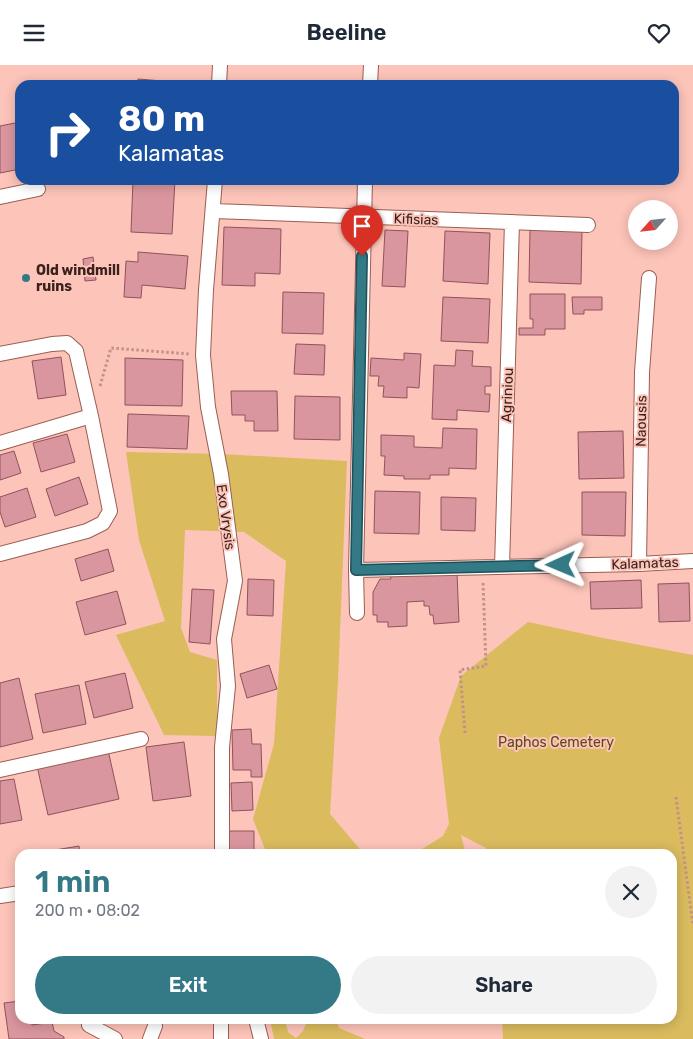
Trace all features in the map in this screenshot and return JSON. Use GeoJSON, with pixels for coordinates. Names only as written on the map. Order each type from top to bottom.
{"type":"FeatureCollection","features":[{"type":"Feature","properties":{"kind":"street"},"geometry":{"type":"LineString","coordinates":[[219,80],[220,65]]}},
{"type":"Feature","properties":{"kind":"street"},"geometry":{"type":"LineString","coordinates":[[370,65],[370,80]]}},
{"type":"Feature","properties":{"kind":"street","name":"Exo Vrysis"},"geometry":{"type":"LineString","coordinates":[[215,185],[203,355],[208,407],[221,474],[235,581],[224,639],[228,686],[222,747],[222,849]]}},
{"type":"Feature","properties":{"kind":"street"},"geometry":{"type":"LineString","coordinates":[[357,613],[356,570],[365,185]]}},
{"type":"Feature","properties":{"kind":"street"},"geometry":{"type":"LineString","coordinates":[[0,197],[38,189]]}},
{"type":"Feature","properties":{"kind":"street","name":"Kifisias"},"geometry":{"type":"LineString","coordinates":[[213,211],[588,225]]}},
{"type":"Feature","properties":{"kind":"street","name":"Agriniou"},"geometry":{"type":"LineString","coordinates":[[502,567],[512,222]]}},
{"type":"Feature","properties":{"kind":"street","name":"Naousis"},"geometry":{"type":"LineString","coordinates":[[640,564],[642,372],[649,278]]}},
{"type":"Feature","properties":{"kind":"street"},"geometry":{"type":"LineString","coordinates":[[0,354],[67,343],[76,351],[110,511],[103,523],[87,531],[0,554]]}},
{"type":"Feature","properties":{"kind":"street"},"geometry":{"type":"LineString","coordinates":[[0,443],[91,415]]}},
{"type":"Feature","properties":{"kind":"street","name":"Kalamatas"},"geometry":{"type":"LineString","coordinates":[[356,570],[640,564],[693,561]]}},
{"type":"Feature","properties":{"kind":"street"},"geometry":{"type":"LineString","coordinates":[[0,770],[141,739]]}},
{"type":"Feature","properties":{"kind":"street"},"geometry":{"type":"LineString","coordinates":[[0,896],[15,894]]}},
{"type":"Feature","properties":{"kind":"street"},"geometry":{"type":"LineString","coordinates":[[221,1024],[221,1039]]}},
{"type":"Feature","properties":{"kind":"street"},"geometry":{"type":"LineString","coordinates":[[257,1024],[261,1039]]}},
{"type":"Feature","properties":{"kind":"street"},"geometry":{"type":"LineString","coordinates":[[89,1025],[115,1039]]}},
{"type":"Feature","properties":{"kind":"path"},"geometry":{"type":"LineString","coordinates":[[99,390],[111,348],[203,355]]}},
{"type":"Feature","properties":{"kind":"path"},"geometry":{"type":"LineString","coordinates":[[465,733],[460,670],[486,666],[482,567]]}},
{"type":"Feature","properties":{"kind":"path"},"geometry":{"type":"LineString","coordinates":[[676,797],[693,925]]}},
{"type":"Feature","properties":{"kind":"green space"},"geometry":{"type":"Polygon","coordinates":[[[126,452],[222,454],[347,461],[338,680],[330,814],[360,849],[265,849],[253,819],[274,744],[286,561],[244,532],[185,530],[181,628],[190,652],[217,660],[217,736],[164,735],[116,635],[165,621],[139,540],[126,452]]]}},
{"type":"Feature","properties":{"kind":"green space","name":"Paphos Cemetery"},"geometry":{"type":"Polygon","coordinates":[[[528,622],[693,655],[693,1039],[503,1039],[502,1024],[677,1024],[677,849],[486,849],[461,835],[464,849],[422,849],[443,836],[449,824],[439,738],[461,676],[528,622]]]}},
{"type":"Feature","properties":{"kind":"green space"},"geometry":{"type":"Polygon","coordinates":[[[271,1024],[286,1024],[288,1032],[296,1038],[303,1031],[306,1024],[338,1024],[339,1028],[365,1039],[274,1039],[271,1024]]]}},
{"type":"Feature","properties":{"kind":"building"},"geometry":{"type":"Polygon","coordinates":[[[15,123],[15,170],[0,173],[0,126],[15,123]]]}},
{"type":"Feature","properties":{"kind":"building"},"geometry":{"type":"Polygon","coordinates":[[[133,185],[175,185],[172,234],[131,232],[133,185]]]}},
{"type":"Feature","properties":{"kind":"building"},"geometry":{"type":"Polygon","coordinates":[[[224,227],[281,229],[280,274],[255,273],[255,286],[222,285],[224,227]]]}},
{"type":"Feature","properties":{"kind":"building"},"geometry":{"type":"Polygon","coordinates":[[[385,230],[408,231],[405,287],[382,286],[385,230]]]}},
{"type":"Feature","properties":{"kind":"building"},"geometry":{"type":"Polygon","coordinates":[[[530,230],[582,231],[581,284],[529,282],[530,230]]]}},
{"type":"Feature","properties":{"kind":"building"},"geometry":{"type":"Polygon","coordinates":[[[445,231],[490,233],[488,284],[443,281],[445,231]]]}},
{"type":"Feature","properties":{"kind":"building"},"geometry":{"type":"Polygon","coordinates":[[[138,252],[188,256],[185,289],[142,285],[141,298],[124,297],[126,261],[138,262],[138,252]]]}},
{"type":"Feature","properties":{"kind":"building"},"geometry":{"type":"Polygon","coordinates":[[[93,257],[96,280],[85,281],[83,259],[93,257]]]}},
{"type":"Feature","properties":{"kind":"building"},"geometry":{"type":"Polygon","coordinates":[[[283,292],[324,293],[323,334],[282,333],[283,292]]]}},
{"type":"Feature","properties":{"kind":"building"},"geometry":{"type":"Polygon","coordinates":[[[530,294],[565,294],[565,329],[545,329],[545,335],[519,335],[519,328],[533,328],[533,319],[530,319],[530,294]]]}},
{"type":"Feature","properties":{"kind":"building"},"geometry":{"type":"Polygon","coordinates":[[[443,297],[490,299],[488,343],[441,341],[443,297]]]}},
{"type":"Feature","properties":{"kind":"building"},"geometry":{"type":"Polygon","coordinates":[[[572,297],[602,297],[602,310],[584,310],[584,314],[573,314],[572,297]]]}},
{"type":"Feature","properties":{"kind":"building"},"geometry":{"type":"Polygon","coordinates":[[[296,344],[325,345],[324,375],[294,374],[296,344]]]}},
{"type":"Feature","properties":{"kind":"building"},"geometry":{"type":"Polygon","coordinates":[[[456,350],[473,351],[472,366],[491,367],[491,386],[485,386],[485,394],[490,394],[489,412],[457,410],[457,420],[432,419],[434,365],[455,366],[456,350]]]}},
{"type":"Feature","properties":{"kind":"building"},"geometry":{"type":"Polygon","coordinates":[[[404,353],[421,354],[419,388],[407,387],[407,398],[383,397],[384,386],[378,386],[379,376],[370,376],[371,358],[404,360],[404,353]]]}},
{"type":"Feature","properties":{"kind":"building"},"geometry":{"type":"Polygon","coordinates":[[[61,357],[66,395],[38,399],[32,361],[61,357]]]}},
{"type":"Feature","properties":{"kind":"building"},"geometry":{"type":"Polygon","coordinates":[[[125,358],[183,360],[182,406],[125,405],[125,358]]]}},
{"type":"Feature","properties":{"kind":"building"},"geometry":{"type":"Polygon","coordinates":[[[231,391],[277,391],[278,431],[254,431],[254,421],[245,421],[245,415],[232,415],[231,391]]]}},
{"type":"Feature","properties":{"kind":"building"},"geometry":{"type":"Polygon","coordinates":[[[295,396],[340,397],[340,440],[294,439],[295,396]]]}},
{"type":"Feature","properties":{"kind":"building"},"geometry":{"type":"Polygon","coordinates":[[[128,414],[189,416],[187,449],[127,447],[128,414]]]}},
{"type":"Feature","properties":{"kind":"building"},"geometry":{"type":"Polygon","coordinates":[[[443,428],[477,429],[476,469],[449,468],[449,475],[430,475],[430,479],[404,479],[404,476],[384,475],[385,456],[381,456],[381,435],[414,436],[414,447],[442,448],[443,428]]]}},
{"type":"Feature","properties":{"kind":"building"},"geometry":{"type":"Polygon","coordinates":[[[623,431],[624,478],[579,479],[578,432],[623,431]]]}},
{"type":"Feature","properties":{"kind":"building"},"geometry":{"type":"Polygon","coordinates":[[[67,434],[75,462],[41,472],[33,443],[67,434]]]}},
{"type":"Feature","properties":{"kind":"building"},"geometry":{"type":"Polygon","coordinates":[[[14,451],[21,473],[0,480],[0,455],[14,451]]]}},
{"type":"Feature","properties":{"kind":"building"},"geometry":{"type":"Polygon","coordinates":[[[79,477],[88,504],[55,516],[46,489],[79,477]]]}},
{"type":"Feature","properties":{"kind":"building"},"geometry":{"type":"Polygon","coordinates":[[[27,488],[36,517],[5,527],[0,512],[0,497],[27,488]]]}},
{"type":"Feature","properties":{"kind":"building"},"geometry":{"type":"Polygon","coordinates":[[[375,491],[420,492],[419,534],[374,533],[375,491]]]}},
{"type":"Feature","properties":{"kind":"building"},"geometry":{"type":"Polygon","coordinates":[[[582,492],[626,492],[625,536],[582,535],[582,492]]]}},
{"type":"Feature","properties":{"kind":"building"},"geometry":{"type":"Polygon","coordinates":[[[441,497],[476,498],[475,531],[441,530],[441,497]]]}},
{"type":"Feature","properties":{"kind":"building"},"geometry":{"type":"Polygon","coordinates":[[[108,549],[114,571],[81,581],[75,559],[108,549]]]}},
{"type":"Feature","properties":{"kind":"building"},"geometry":{"type":"Polygon","coordinates":[[[457,573],[459,622],[434,624],[433,615],[430,615],[429,606],[424,606],[424,601],[407,602],[407,626],[388,627],[388,622],[377,622],[377,615],[373,615],[373,592],[380,579],[391,579],[390,574],[457,573]]]}},
{"type":"Feature","properties":{"kind":"building"},"geometry":{"type":"Polygon","coordinates":[[[248,579],[274,580],[273,616],[247,615],[248,579]]]}},
{"type":"Feature","properties":{"kind":"building"},"geometry":{"type":"Polygon","coordinates":[[[641,580],[642,608],[591,609],[590,582],[641,580]]]}},
{"type":"Feature","properties":{"kind":"building"},"geometry":{"type":"Polygon","coordinates":[[[689,583],[690,621],[659,622],[658,584],[689,583]]]}},
{"type":"Feature","properties":{"kind":"building"},"geometry":{"type":"Polygon","coordinates":[[[192,589],[214,590],[210,644],[189,642],[192,589]]]}},
{"type":"Feature","properties":{"kind":"building"},"geometry":{"type":"Polygon","coordinates":[[[117,591],[126,624],[85,635],[76,602],[117,591]]]}},
{"type":"Feature","properties":{"kind":"building"},"geometry":{"type":"Polygon","coordinates":[[[269,665],[277,689],[247,698],[240,674],[269,665]]]}},
{"type":"Feature","properties":{"kind":"building"},"geometry":{"type":"Polygon","coordinates":[[[125,673],[133,708],[94,718],[85,682],[125,673]]]}},
{"type":"Feature","properties":{"kind":"building"},"geometry":{"type":"Polygon","coordinates":[[[19,678],[33,739],[0,747],[0,683],[19,678]]]}},
{"type":"Feature","properties":{"kind":"building"},"geometry":{"type":"Polygon","coordinates":[[[79,685],[86,724],[43,733],[35,694],[79,685]]]}},
{"type":"Feature","properties":{"kind":"building"},"geometry":{"type":"Polygon","coordinates":[[[251,729],[252,744],[261,744],[262,777],[251,777],[251,770],[233,770],[232,730],[251,729]]]}},
{"type":"Feature","properties":{"kind":"building"},"geometry":{"type":"Polygon","coordinates":[[[184,742],[191,796],[153,801],[146,747],[184,742]]]}},
{"type":"Feature","properties":{"kind":"building"},"geometry":{"type":"Polygon","coordinates":[[[108,750],[119,799],[48,815],[37,766],[108,750]]]}},
{"type":"Feature","properties":{"kind":"building"},"geometry":{"type":"Polygon","coordinates":[[[14,779],[22,820],[0,824],[0,781],[14,779]]]}},
{"type":"Feature","properties":{"kind":"building"},"geometry":{"type":"Polygon","coordinates":[[[252,782],[253,810],[232,811],[231,783],[252,782]]]}},
{"type":"Feature","properties":{"kind":"building"},"geometry":{"type":"Polygon","coordinates":[[[229,831],[254,831],[254,849],[229,849],[229,831]]]}},
{"type":"Feature","properties":{"kind":"building"},"geometry":{"type":"Polygon","coordinates":[[[79,846],[79,849],[61,849],[79,846]]]}},
{"type":"Feature","properties":{"kind":"building"},"geometry":{"type":"Polygon","coordinates":[[[15,1002],[15,1024],[52,1024],[54,1031],[64,1037],[64,1039],[9,1039],[4,1003],[15,1002]]]}},
{"type":"Feature","properties":{"kind":"place","name":"Old windmill ruins"},"geometry":{"type":"Point","coordinates":[26,278]}},
{"type":"Feature","properties":{"kind":"route"},"geometry":{"type":"LineString","coordinates":[[362,256],[356,570],[561,565]]}}]}
